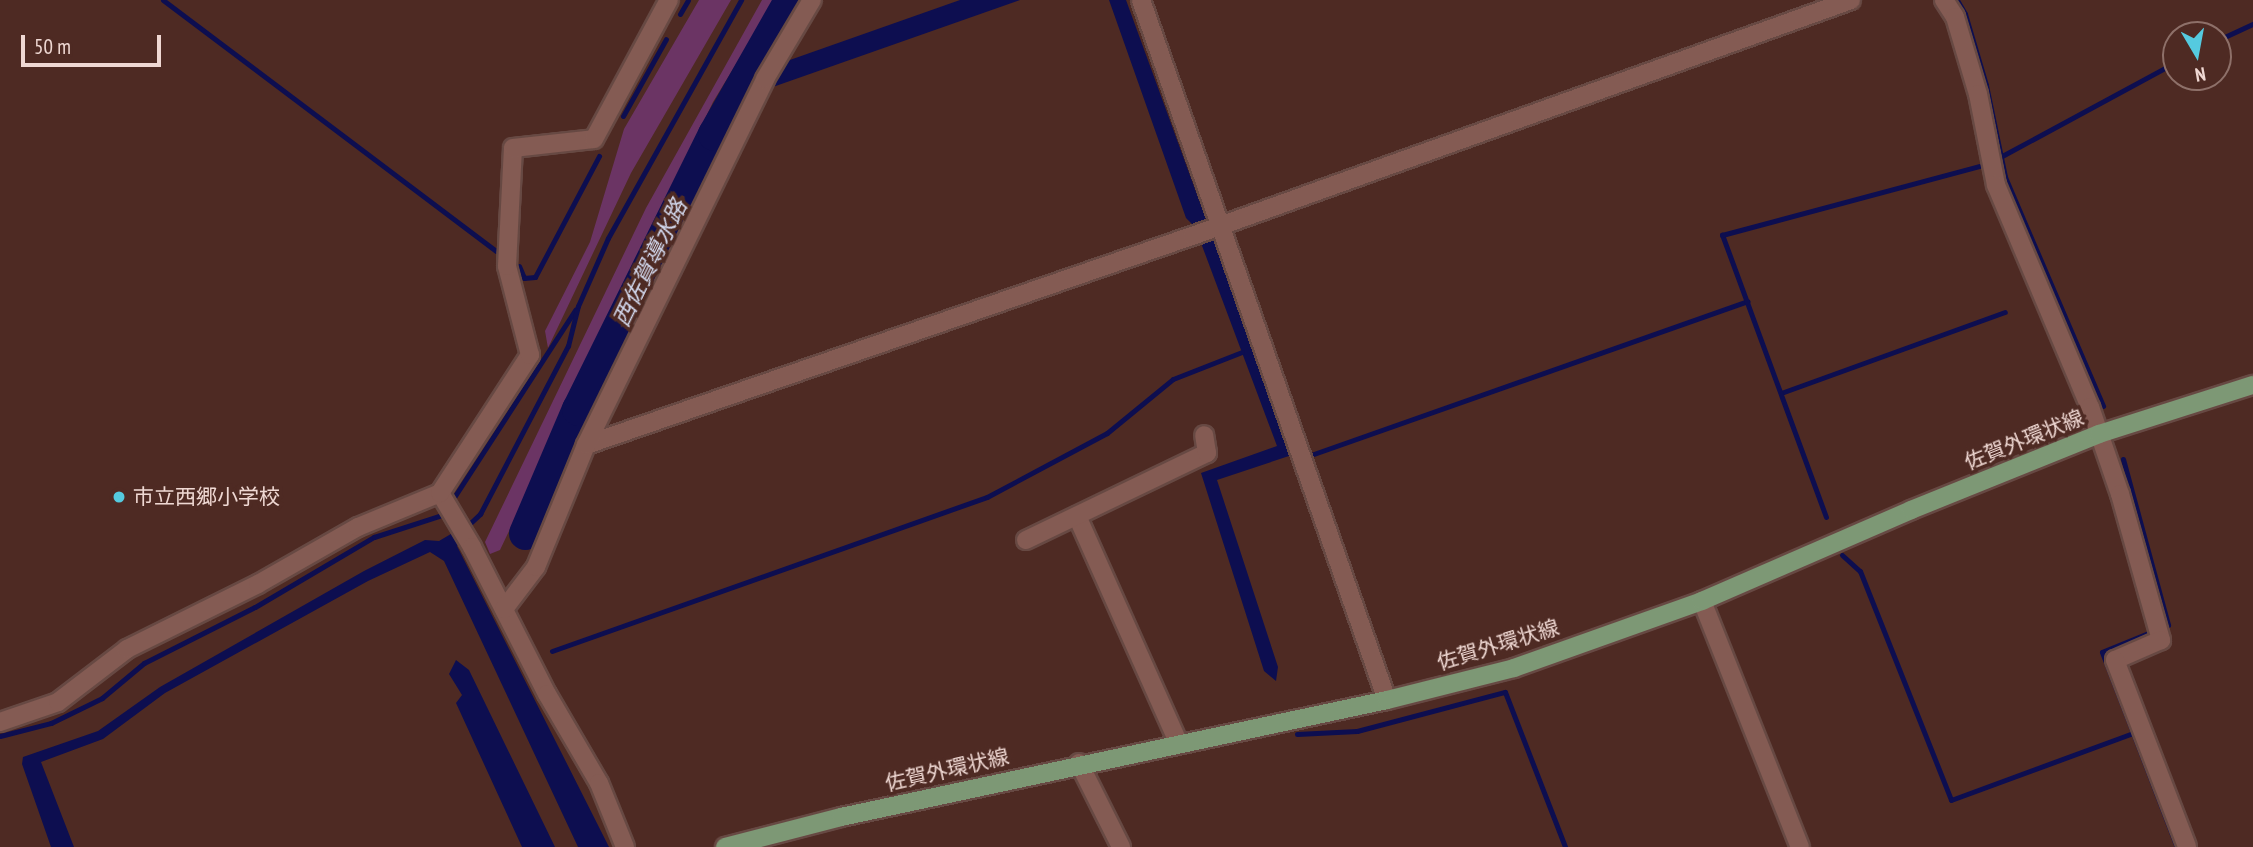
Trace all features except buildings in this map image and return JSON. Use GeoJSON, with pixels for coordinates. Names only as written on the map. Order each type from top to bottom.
{"type":"FeatureCollection","features":[{"type":"Feature","properties":{"kind":"main road","name":"佐賀外環状線"},"geometry":{"type":"LineString","coordinates":[[725,847],[1079,764],[1387,700],[1514,668],[1702,601],[1911,510],[2099,434],[2253,385]]}},
{"type":"Feature","properties":{"kind":"street"},"geometry":{"type":"LineString","coordinates":[[0,722],[58,702],[127,649],[258,584],[358,527],[440,494],[530,355],[507,266],[513,148],[594,139],[669,0]]}},
{"type":"Feature","properties":{"kind":"street"},"geometry":{"type":"LineString","coordinates":[[504,609],[536,567],[586,445],[765,79],[812,0]]}},
{"type":"Feature","properties":{"kind":"street"},"geometry":{"type":"LineString","coordinates":[[1141,0],[1387,700]]}},
{"type":"Feature","properties":{"kind":"street"},"geometry":{"type":"LineString","coordinates":[[586,445],[1192,236],[1851,0]]}},
{"type":"Feature","properties":{"kind":"street"},"geometry":{"type":"LineString","coordinates":[[1944,0],[1955,16],[1978,94],[1996,185],[2099,434],[2120,494],[2161,640],[2115,660],[2187,847]]}},
{"type":"Feature","properties":{"kind":"street"},"geometry":{"type":"LineString","coordinates":[[1026,540],[1207,453],[1204,435]]}},
{"type":"Feature","properties":{"kind":"street"},"geometry":{"type":"LineString","coordinates":[[440,494],[472,547],[547,694],[599,783],[625,847]]}},
{"type":"Feature","properties":{"kind":"street"},"geometry":{"type":"LineString","coordinates":[[1077,516],[1179,744]]}},
{"type":"Feature","properties":{"kind":"street"},"geometry":{"type":"LineString","coordinates":[[1702,601],[1800,847]]}},
{"type":"Feature","properties":{"kind":"street"},"geometry":{"type":"LineString","coordinates":[[1079,764],[1121,847]]}},
{"type":"Feature","properties":{"kind":"shaded area"},"geometry":{"type":"Polygon","coordinates":[[[699,0],[731,0],[631,173],[548,348],[545,331],[590,242],[624,129],[699,0]]]}},
{"type":"Feature","properties":{"kind":"shaded area"},"geometry":{"type":"Polygon","coordinates":[[[762,0],[775,0],[713,102],[500,550],[490,554],[485,542],[646,208],[762,0]]]}},
{"type":"Feature","properties":{"kind":"shaded area"},"geometry":{"type":"Polygon","coordinates":[[[960,0],[1020,0],[770,88],[787,61],[960,0]]]}},
{"type":"Feature","properties":{"kind":"shaded area"},"geometry":{"type":"Polygon","coordinates":[[[1109,0],[1126,0],[1292,455],[1217,480],[1278,667],[1276,681],[1264,671],[1201,473],[1277,446],[1195,227],[1186,218],[1109,0]]]}},
{"type":"Feature","properties":{"kind":"shaded area"},"geometry":{"type":"Polygon","coordinates":[[[456,531],[463,542],[457,546],[609,847],[578,847],[444,561],[430,552],[368,581],[165,693],[103,739],[41,762],[74,847],[51,847],[22,764],[23,757],[98,731],[160,687],[364,571],[425,540],[439,541],[456,531]]]}},
{"type":"Feature","properties":{"kind":"shaded area"},"geometry":{"type":"Polygon","coordinates":[[[456,660],[469,670],[555,847],[522,847],[456,703],[462,695],[449,674],[456,660]]]}},
{"type":"Feature","properties":{"kind":"waterway"},"geometry":{"type":"LineString","coordinates":[[163,0],[496,251]]}},
{"type":"Feature","properties":{"kind":"waterway"},"geometry":{"type":"LineString","coordinates":[[680,14],[688,0]]}},
{"type":"Feature","properties":{"kind":"waterway"},"geometry":{"type":"LineString","coordinates":[[465,528],[480,514],[568,346],[578,306],[608,238],[741,0]]}},
{"type":"Feature","properties":{"kind":"waterway","name":"西佐賀導水路"},"geometry":{"type":"LineString","coordinates":[[525,533],[578,409],[714,134],[790,0]]}},
{"type":"Feature","properties":{"kind":"waterway"},"geometry":{"type":"LineString","coordinates":[[1957,0],[1965,14],[1986,85],[2005,177],[2103,406]]}},
{"type":"Feature","properties":{"kind":"waterway"},"geometry":{"type":"LineString","coordinates":[[2232,34],[2253,24]]}},
{"type":"Feature","properties":{"kind":"waterway"},"geometry":{"type":"LineString","coordinates":[[623,116],[666,39]]}},
{"type":"Feature","properties":{"kind":"waterway"},"geometry":{"type":"LineString","coordinates":[[2002,156],[2162,70]]}},
{"type":"Feature","properties":{"kind":"waterway"},"geometry":{"type":"LineString","coordinates":[[519,266],[524,278],[535,277],[599,156]]}},
{"type":"Feature","properties":{"kind":"waterway"},"geometry":{"type":"LineString","coordinates":[[1826,517],[1722,235],[1980,166]]}},
{"type":"Feature","properties":{"kind":"waterway"},"geometry":{"type":"LineString","coordinates":[[1308,456],[1747,301]]}},
{"type":"Feature","properties":{"kind":"waterway"},"geometry":{"type":"LineString","coordinates":[[451,502],[575,310]]}},
{"type":"Feature","properties":{"kind":"waterway"},"geometry":{"type":"LineString","coordinates":[[1781,393],[2005,312]]}},
{"type":"Feature","properties":{"kind":"waterway"},"geometry":{"type":"LineString","coordinates":[[552,651],[987,497],[1107,433],[1173,379],[1242,352]]}},
{"type":"Feature","properties":{"kind":"waterway"},"geometry":{"type":"LineString","coordinates":[[2123,459],[2168,625],[2102,652],[2177,847]]}},
{"type":"Feature","properties":{"kind":"waterway"},"geometry":{"type":"LineString","coordinates":[[0,736],[51,723],[102,698],[144,663],[255,607],[374,537],[442,515],[446,510]]}},
{"type":"Feature","properties":{"kind":"waterway"},"geometry":{"type":"LineString","coordinates":[[1842,555],[1860,571],[1951,800],[2133,733]]}},
{"type":"Feature","properties":{"kind":"waterway"},"geometry":{"type":"LineString","coordinates":[[1297,734],[1357,731],[1505,692],[1565,847]]}},
{"type":"Feature","properties":{"kind":"place","name":"市立西郷小学校"},"geometry":{"type":"Point","coordinates":[119,497]}}]}
